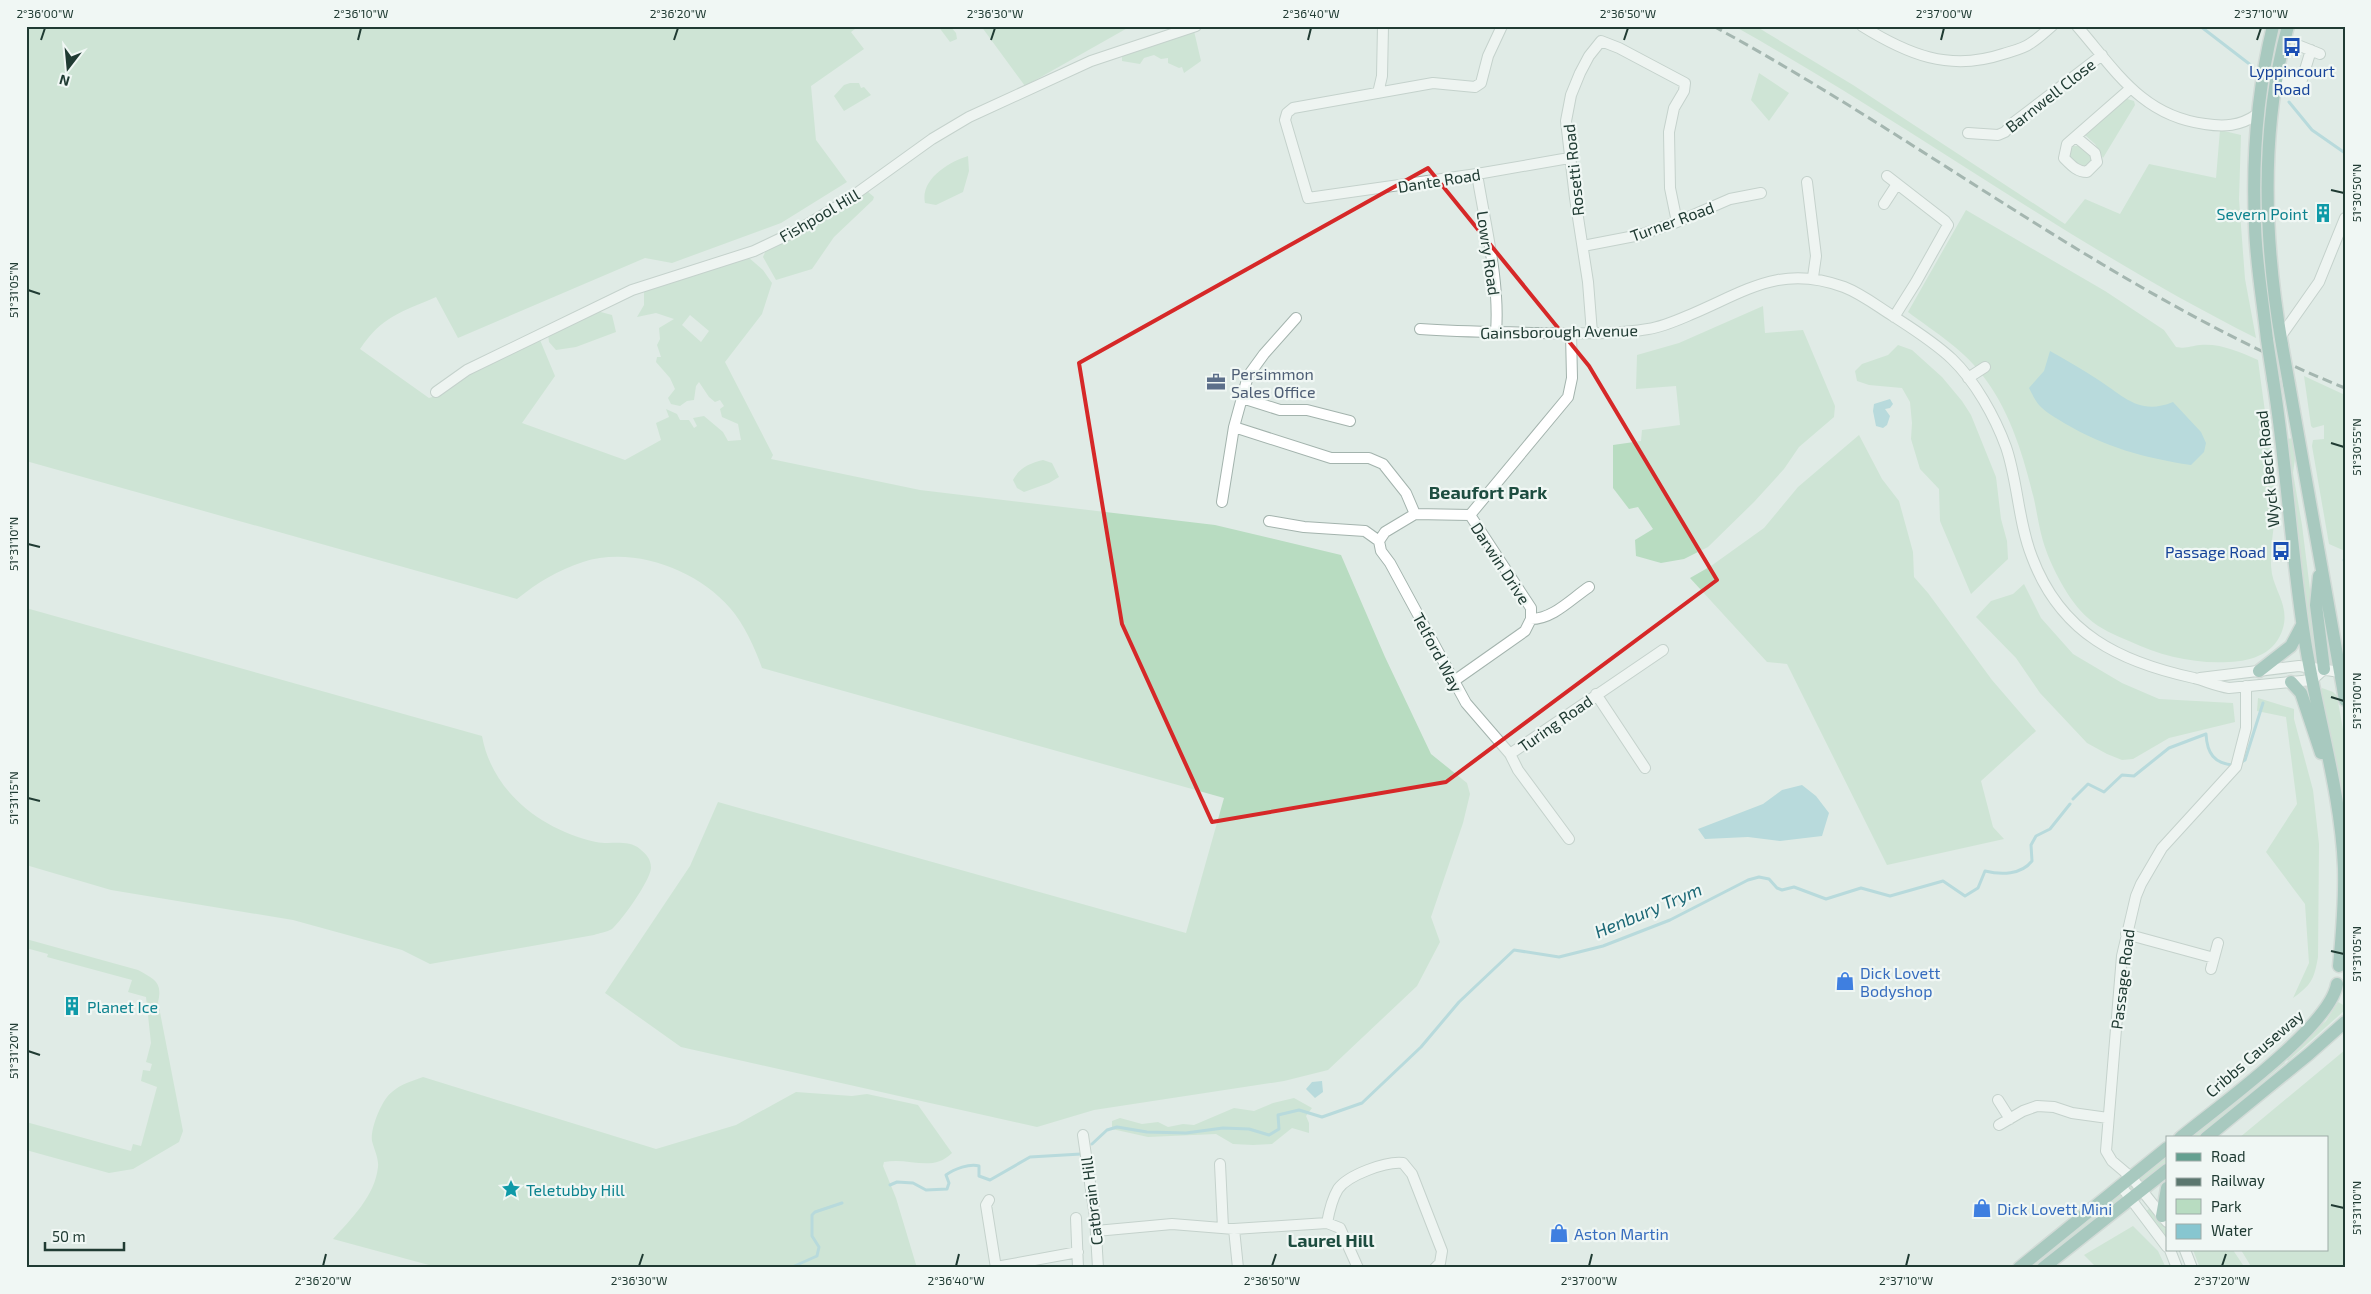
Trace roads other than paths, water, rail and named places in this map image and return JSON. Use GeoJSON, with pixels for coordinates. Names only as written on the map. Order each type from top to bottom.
{"type":"FeatureCollection","features":[{"type":"Feature","properties":{"kind":"main road","name":"Wyck Beck Road"},"geometry":{"type":"LineString","coordinates":[[2273,26],[2256,115],[2255,228],[2302,624],[2333,783],[2344,867],[2342,963]]}},
{"type":"Feature","properties":{"kind":"main road","name":"Wyck Beck Road"},"geometry":{"type":"LineString","coordinates":[[2288,26],[2271,125],[2268,205],[2270,249],[2281,340],[2345,700]]}},
{"type":"Feature","properties":{"kind":"main road"},"geometry":{"type":"LineString","coordinates":[[2320,559],[2316,605],[2324,669]]}},
{"type":"Feature","properties":{"kind":"main road"},"geometry":{"type":"LineString","coordinates":[[2259,672],[2291,646],[2302,624]]}},
{"type":"Feature","properties":{"kind":"main road"},"geometry":{"type":"LineString","coordinates":[[2291,682],[2301,693],[2315,739],[2333,783]]}},
{"type":"Feature","properties":{"kind":"main road","name":"Cribbs Causeway"},"geometry":{"type":"LineString","coordinates":[[2182,1136],[2272,1062],[2313,1024],[2332,1000],[2342,963]]}},
{"type":"Feature","properties":{"kind":"main road"},"geometry":{"type":"LineString","coordinates":[[2337,984],[2345,995]]}},
{"type":"Feature","properties":{"kind":"main road","name":"Cribbs Causeway"},"geometry":{"type":"LineString","coordinates":[[2208,1136],[2345,1022]]}},
{"type":"Feature","properties":{"kind":"main road"},"geometry":{"type":"LineString","coordinates":[[2019,1268],[2166,1149]]}},
{"type":"Feature","properties":{"kind":"main road"},"geometry":{"type":"LineString","coordinates":[[2043,1268],[2166,1171]]}},
{"type":"Feature","properties":{"kind":"main road"},"geometry":{"type":"LineString","coordinates":[[2165,1219],[2166,1204]]}},
{"type":"Feature","properties":{"kind":"street","name":"Fishpool Hill"},"geometry":{"type":"LineString","coordinates":[[436,392],[467,370],[632,290],[754,251],[798,230],[844,203],[932,139],[977,113],[1091,61],[1196,26]]}},
{"type":"Feature","properties":{"kind":"street"},"geometry":{"type":"LineString","coordinates":[[1384,26],[1382,76],[1378,92],[1433,83],[1475,87],[1481,83],[1488,56],[1502,26]]}},
{"type":"Feature","properties":{"kind":"street"},"geometry":{"type":"LineString","coordinates":[[1862,26],[1896,46],[1916,55],[1959,61],[1995,57],[2031,44],[2052,26]]}},
{"type":"Feature","properties":{"kind":"street"},"geometry":{"type":"LineString","coordinates":[[2077,26],[2131,88],[2148,104],[2175,118],[2211,125],[2231,125],[2241,124],[2256,115]]}},
{"type":"Feature","properties":{"kind":"street","name":"Rosetti Road"},"geometry":{"type":"LineString","coordinates":[[1592,333],[1588,282],[1566,121],[1571,95],[1589,56],[1601,41],[1619,48],[1685,83],[1684,91],[1674,108],[1669,132],[1670,188],[1677,222]]}},
{"type":"Feature","properties":{"kind":"street"},"geometry":{"type":"LineString","coordinates":[[2278,80],[2297,84],[2301,83],[2316,52],[2300,46]]}},
{"type":"Feature","properties":{"kind":"street","name":"Barnwell Close"},"geometry":{"type":"LineString","coordinates":[[1968,133],[1998,135],[2005,132],[2102,55]]}},
{"type":"Feature","properties":{"kind":"street"},"geometry":{"type":"LineString","coordinates":[[2076,137],[2131,88]]}},
{"type":"Feature","properties":{"kind":"street","name":"Dante Road"},"geometry":{"type":"LineString","coordinates":[[1378,92],[1293,108],[1287,113],[1285,120],[1308,198],[1477,174],[1570,158]]}},
{"type":"Feature","properties":{"kind":"street","name":"Lowry Road"},"geometry":{"type":"LineString","coordinates":[[1477,174],[1494,281],[1497,317],[1496,332]]}},
{"type":"Feature","properties":{"kind":"street"},"geometry":{"type":"LineString","coordinates":[[1887,176],[1945,220],[1948,225],[1921,275],[1894,317]]}},
{"type":"Feature","properties":{"kind":"street"},"geometry":{"type":"LineString","coordinates":[[1807,182],[1816,256],[1813,278]]}},
{"type":"Feature","properties":{"kind":"street"},"geometry":{"type":"LineString","coordinates":[[1884,204],[1897,184]]}},
{"type":"Feature","properties":{"kind":"street","name":"Turner Road"},"geometry":{"type":"LineString","coordinates":[[1583,246],[1640,235],[1677,222],[1730,199],[1761,193]]}},
{"type":"Feature","properties":{"kind":"street"},"geometry":{"type":"LineString","coordinates":[[2281,340],[2318,282],[2345,218]]}},
{"type":"Feature","properties":{"kind":"street","name":"Gainsborough Avenue"},"geometry":{"type":"LineString","coordinates":[[1420,328],[1571,333],[1653,329],[1751,288],[1791,277],[1813,278],[1862,296],[1904,323],[1954,360],[1968,378],[1995,421],[2005,446],[2032,559],[2058,602],[2083,631],[2107,649],[2148,667],[2218,686],[2246,686],[2291,682],[2311,674]]}},
{"type":"Feature","properties":{"kind":"street"},"geometry":{"type":"LineString","coordinates":[[1222,502],[1234,427],[1248,376],[1264,354],[1296,318]]}},
{"type":"Feature","properties":{"kind":"street","name":"Darwin Drive"},"geometry":{"type":"LineString","coordinates":[[1454,682],[1525,632],[1531,620],[1530,608],[1470,515],[1568,397],[1572,378],[1571,333]]}},
{"type":"Feature","properties":{"kind":"street"},"geometry":{"type":"LineString","coordinates":[[1968,378],[1985,368]]}},
{"type":"Feature","properties":{"kind":"street"},"geometry":{"type":"LineString","coordinates":[[1242,398],[1280,410],[1307,410],[1350,421]]}},
{"type":"Feature","properties":{"kind":"street"},"geometry":{"type":"LineString","coordinates":[[1234,427],[1332,458],[1369,458],[1383,464],[1406,493],[1416,514]]}},
{"type":"Feature","properties":{"kind":"street"},"geometry":{"type":"LineString","coordinates":[[1270,521],[1304,527],[1365,532],[1379,541],[1385,532],[1416,514],[1470,515]]}},
{"type":"Feature","properties":{"kind":"street","name":"Telford Way"},"geometry":{"type":"LineString","coordinates":[[1379,541],[1381,550],[1466,703],[1510,754]]}},
{"type":"Feature","properties":{"kind":"street","name":"Darwin Drive"},"geometry":{"type":"LineString","coordinates":[[1531,620],[1541,619],[1553,613],[1589,587]]}},
{"type":"Feature","properties":{"kind":"street","name":"Turing Road"},"geometry":{"type":"LineString","coordinates":[[1569,839],[1518,770],[1510,754],[1662,650]]}},
{"type":"Feature","properties":{"kind":"street","name":"Gainsborough Avenue"},"geometry":{"type":"LineString","coordinates":[[2196,679],[2299,666],[2311,674]]}},
{"type":"Feature","properties":{"kind":"street"},"geometry":{"type":"LineString","coordinates":[[2311,674],[2324,669],[2340,672]]}},
{"type":"Feature","properties":{"kind":"street","name":"Passage Road"},"geometry":{"type":"LineString","coordinates":[[2165,1219],[2132,1178],[2112,1161],[2106,1151],[2122,956],[2126,934],[2141,884],[2162,848],[2238,763],[2246,720],[2246,686]]}},
{"type":"Feature","properties":{"kind":"street"},"geometry":{"type":"LineString","coordinates":[[1596,694],[1645,768]]}},
{"type":"Feature","properties":{"kind":"street"},"geometry":{"type":"LineString","coordinates":[[2126,934],[2214,958]]}},
{"type":"Feature","properties":{"kind":"street"},"geometry":{"type":"LineString","coordinates":[[2211,969],[2218,943]]}},
{"type":"Feature","properties":{"kind":"street"},"geometry":{"type":"LineString","coordinates":[[1998,1100],[2010,1119]]}},
{"type":"Feature","properties":{"kind":"street"},"geometry":{"type":"LineString","coordinates":[[2000,1125],[2023,1111],[2037,1106],[2054,1107],[2072,1113],[2108,1118]]}},
{"type":"Feature","properties":{"kind":"street","name":"Catbrain Hill"},"geometry":{"type":"LineString","coordinates":[[1082,1135],[1096,1231],[1098,1268]]}},
{"type":"Feature","properties":{"kind":"street"},"geometry":{"type":"LineString","coordinates":[[1327,1223],[1338,1190],[1346,1181],[1383,1165],[1403,1163],[1412,1174],[1442,1251],[1440,1263],[1435,1268]]}},
{"type":"Feature","properties":{"kind":"street"},"geometry":{"type":"LineString","coordinates":[[1220,1164],[1223,1228]]}},
{"type":"Feature","properties":{"kind":"street"},"geometry":{"type":"LineString","coordinates":[[2121,1186],[2166,1246]]}},
{"type":"Feature","properties":{"kind":"street"},"geometry":{"type":"LineString","coordinates":[[989,1200],[986,1205],[996,1267],[1078,1252]]}},
{"type":"Feature","properties":{"kind":"street"},"geometry":{"type":"LineString","coordinates":[[1076,1218],[1078,1268]]}},
{"type":"Feature","properties":{"kind":"street"},"geometry":{"type":"LineString","coordinates":[[1096,1231],[1172,1224],[1234,1229],[1327,1223],[1340,1228],[1358,1268]]}},
{"type":"Feature","properties":{"kind":"street"},"geometry":{"type":"LineString","coordinates":[[1234,1229],[1238,1268]]}},
{"type":"Feature","properties":{"kind":"street"},"geometry":{"type":"LineString","coordinates":[[2171,1252],[2177,1268]]}},
{"type":"Feature","properties":{"kind":"street"},"geometry":{"type":"LineString","coordinates":[[2186,1252],[2192,1268]]}},
{"type":"Feature","properties":{"kind":"water"},"geometry":{"type":"Polygon","coordinates":[[[2050,351],[2132,402],[2151,407],[2173,402],[2201,432],[2206,443],[2204,452],[2191,465],[2157,459],[2095,439],[2051,415],[2039,405],[2029,388],[2044,371],[2050,351]]]}},
{"type":"Feature","properties":{"kind":"water"},"geometry":{"type":"Polygon","coordinates":[[[1890,399],[1893,404],[1890,408],[1885,409],[1890,416],[1887,425],[1883,428],[1876,426],[1873,411],[1874,404],[1890,399]]]}},
{"type":"Feature","properties":{"kind":"water"},"geometry":{"type":"Polygon","coordinates":[[[1802,785],[1816,796],[1829,813],[1822,836],[1780,841],[1748,837],[1705,839],[1698,829],[1763,804],[1782,790],[1802,785]]]}},
{"type":"Feature","properties":{"kind":"water"},"geometry":{"type":"Polygon","coordinates":[[[1322,1081],[1323,1092],[1315,1098],[1306,1089],[1312,1082],[1322,1081]]]}},
{"type":"Feature","properties":{"kind":"waterway"},"geometry":{"type":"LineString","coordinates":[[2200,26],[2252,66]]}},
{"type":"Feature","properties":{"kind":"waterway"},"geometry":{"type":"LineString","coordinates":[[2289,102],[2312,130],[2345,153]]}},
{"type":"Feature","properties":{"kind":"waterway"},"geometry":{"type":"LineString","coordinates":[[2240,763],[2245,760],[2263,703]]}},
{"type":"Feature","properties":{"kind":"waterway","name":"Henbury Trym"},"geometry":{"type":"LineString","coordinates":[[2073,799],[2088,784],[2104,792],[2122,775],[2134,776],[2169,748],[2206,734],[2208,747],[2213,756],[2221,762],[2234,765]]}},
{"type":"Feature","properties":{"kind":"waterway","name":"Henbury Trym"},"geometry":{"type":"LineString","coordinates":[[1092,1144],[1107,1130],[1117,1127],[1147,1132],[1186,1133],[1223,1128],[1249,1129],[1269,1135],[1279,1129],[1278,1115],[1299,1110],[1322,1117],[1362,1103],[1421,1047],[1459,1002],[1514,950],[1559,957],[1603,946],[1670,920],[1748,880],[1759,877],[1769,879],[1777,888],[1782,890],[1794,887],[1826,899],[1861,888],[1890,896],[1943,881],[1965,896],[1978,888],[1985,871],[2010,873],[2027,866],[2032,861],[2031,845],[2036,836],[2050,829],[2070,804]]}},
{"type":"Feature","properties":{"kind":"waterway"},"geometry":{"type":"LineString","coordinates":[[890,1185],[897,1182],[913,1183],[926,1190],[947,1189],[949,1183],[946,1175],[962,1167],[979,1166],[979,1176],[990,1180],[1030,1157],[1081,1154]]}},
{"type":"Feature","properties":{"kind":"waterway"},"geometry":{"type":"LineString","coordinates":[[790,1268],[817,1256],[819,1247],[812,1236],[812,1215],[815,1212],[842,1203]]}},
{"type":"Feature","properties":{"kind":"railway"},"geometry":{"type":"LineString","coordinates":[[1713,26],[1792,71],[2101,264],[2180,309],[2261,351],[2345,388]]}},
{"type":"Feature","properties":{"kind":"place","name":"Lyppincourt Road"},"geometry":{"type":"Point","coordinates":[2292,47]}},
{"type":"Feature","properties":{"kind":"place","name":"Severn Point"},"geometry":{"type":"Point","coordinates":[2323,213]}},
{"type":"Feature","properties":{"kind":"place","name":"Persimmon Sales Office"},"geometry":{"type":"Point","coordinates":[1216,382]}},
{"type":"Feature","properties":{"kind":"place","name":"Passage Road"},"geometry":{"type":"Point","coordinates":[2281,551]}},
{"type":"Feature","properties":{"kind":"place","name":"Dick Lovett Bodyshop"},"geometry":{"type":"Point","coordinates":[1845,981]}},
{"type":"Feature","properties":{"kind":"place","name":"Planet Ice"},"geometry":{"type":"Point","coordinates":[72,1006]}},
{"type":"Feature","properties":{"kind":"place","name":"Teletubby Hill"},"geometry":{"type":"Point","coordinates":[511,1189]}},
{"type":"Feature","properties":{"kind":"place","name":"Dick Lovett Mini"},"geometry":{"type":"Point","coordinates":[1982,1208]}},
{"type":"Feature","properties":{"kind":"place","name":"Aston Martin"},"geometry":{"type":"Point","coordinates":[1559,1233]}},
{"type":"Feature","properties":{"kind":"district","name":"Beaufort Park"},"geometry":{"type":"Point","coordinates":[1488,492]}},
{"type":"Feature","properties":{"kind":"district","name":"Laurel Hill"},"geometry":{"type":"Point","coordinates":[1331,1240]}}]}
